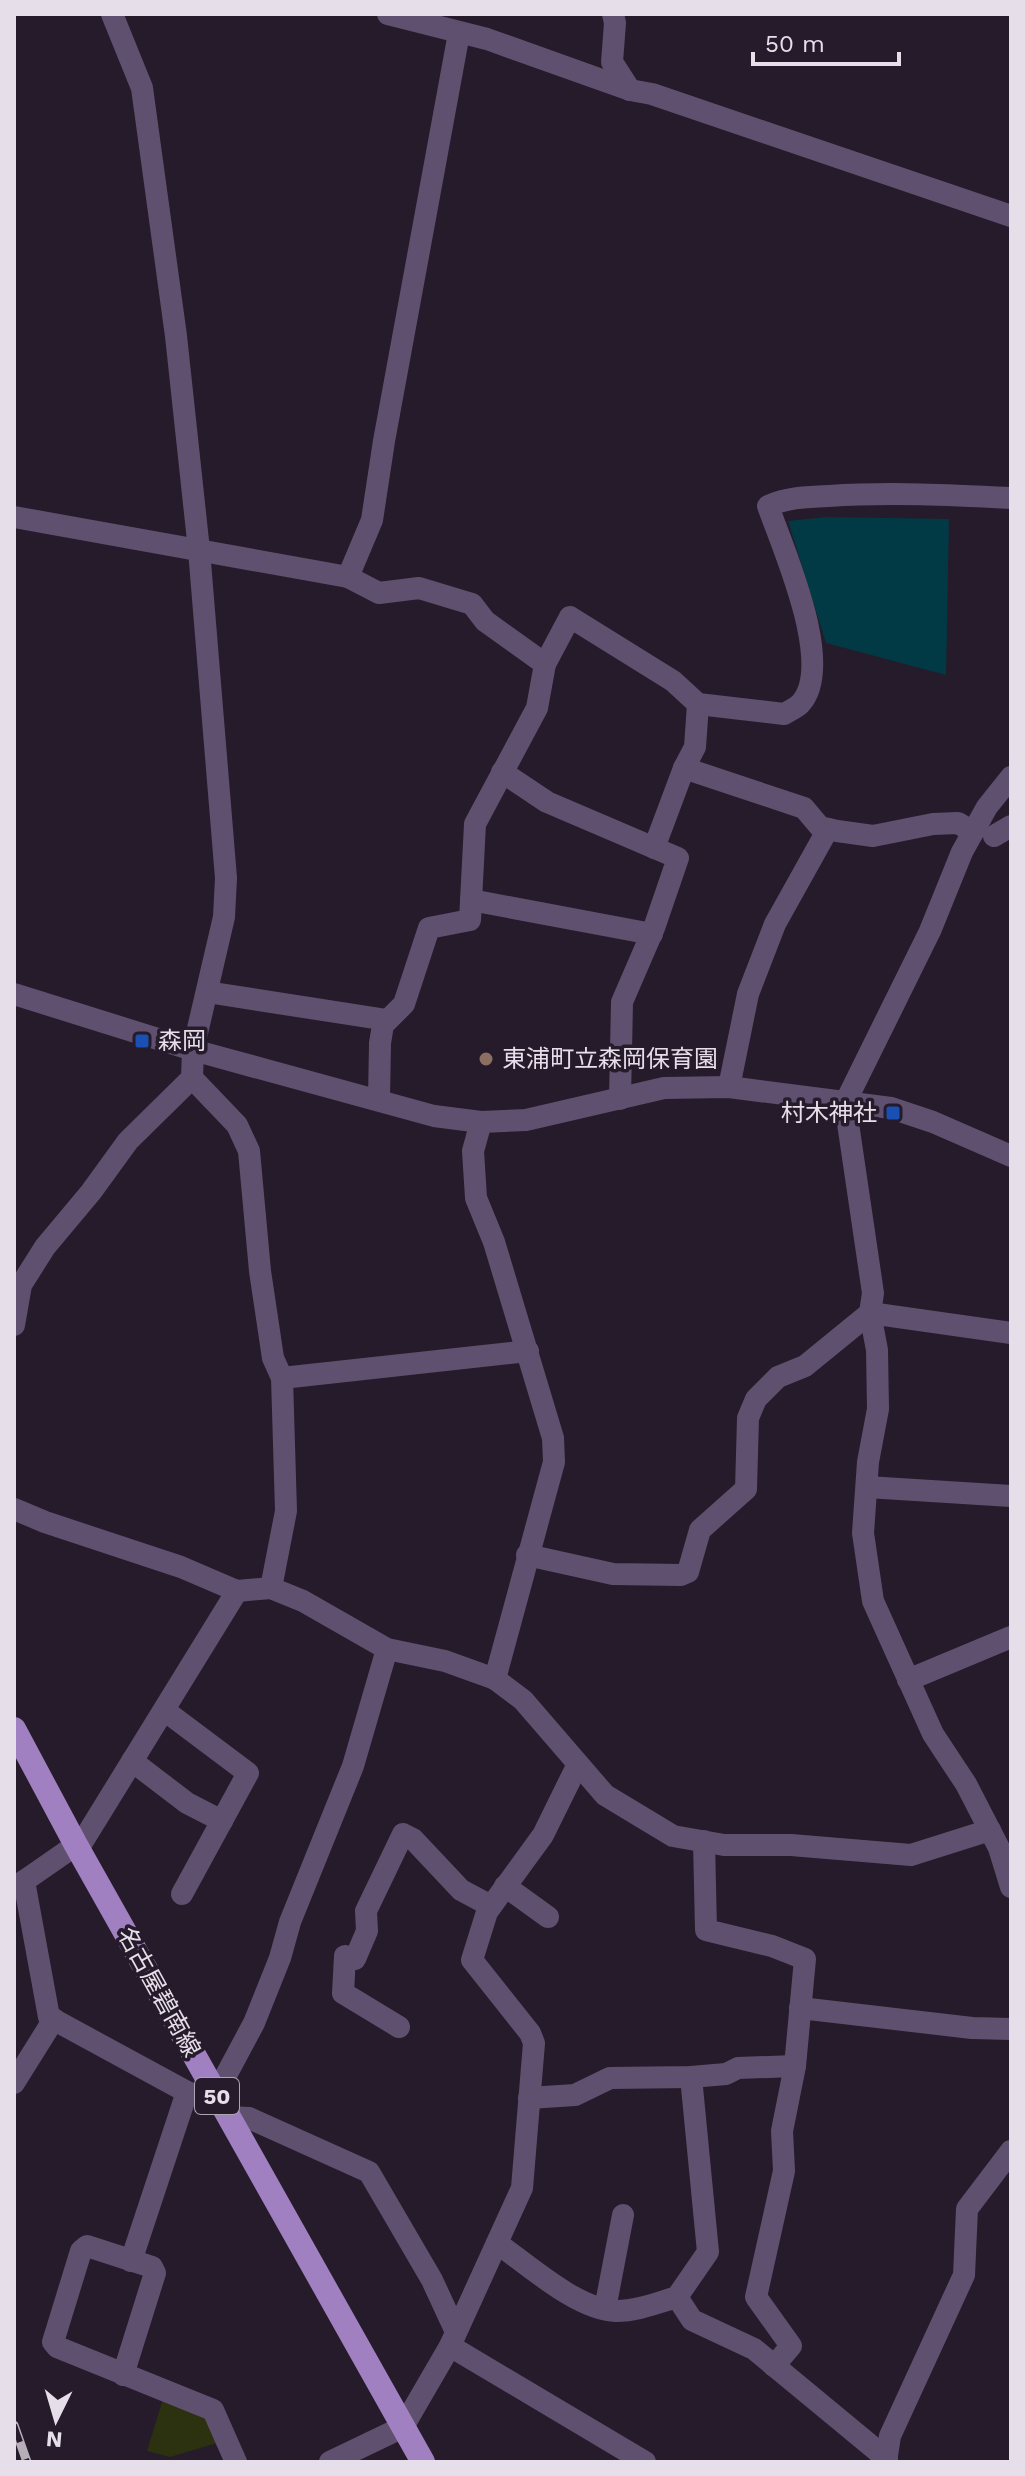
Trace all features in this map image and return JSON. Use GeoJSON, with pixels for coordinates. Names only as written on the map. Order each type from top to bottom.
{"type":"FeatureCollection","features":[{"type":"Feature","properties":{"kind":"main road","name":"名古屋碧南線"},"geometry":{"type":"LineString","coordinates":[[14,1729],[77,1847],[423,2462]]}},
{"type":"Feature","properties":{"kind":"street"},"geometry":{"type":"LineString","coordinates":[[14,1325],[21,1285],[45,1247],[128,1141],[192,1078],[193,1050],[224,917],[226,878],[199,550],[176,336],[142,88],[112,14]]}},
{"type":"Feature","properties":{"kind":"street"},"geometry":{"type":"LineString","coordinates":[[388,14],[487,39],[630,90],[652,94],[1011,216]]}},
{"type":"Feature","properties":{"kind":"street"},"geometry":{"type":"LineString","coordinates":[[613,14],[612,62],[630,90]]}},
{"type":"Feature","properties":{"kind":"street"},"geometry":{"type":"LineString","coordinates":[[348,577],[372,520],[459,33]]}},
{"type":"Feature","properties":{"kind":"street"},"geometry":{"type":"LineString","coordinates":[[379,1100],[383,1025],[404,1004],[429,928],[470,920],[475,824],[537,708],[545,664],[570,617],[673,681],[698,704],[784,714],[801,703],[810,682],[813,650],[804,606],[768,506],[784,499],[847,495],[1011,498]]}},
{"type":"Feature","properties":{"kind":"street"},"geometry":{"type":"LineString","coordinates":[[14,517],[348,577],[379,593],[419,588],[472,604],[485,621],[545,664]]}},
{"type":"Feature","properties":{"kind":"street"},"geometry":{"type":"LineString","coordinates":[[654,848],[695,747],[698,704]]}},
{"type":"Feature","properties":{"kind":"street"},"geometry":{"type":"LineString","coordinates":[[684,768],[804,808],[820,827],[828,829],[873,836],[933,824],[958,823],[993,831]]}},
{"type":"Feature","properties":{"kind":"street"},"geometry":{"type":"LineString","coordinates":[[502,772],[547,802],[678,858],[652,934],[622,1002],[620,1099]]}},
{"type":"Feature","properties":{"kind":"street"},"geometry":{"type":"LineString","coordinates":[[1011,777],[987,807],[993,831],[906,984],[845,1103],[873,1293],[870,1313],[877,1350],[878,1409],[868,1462],[863,1533],[873,1601],[933,1734],[966,1784],[999,1848],[1011,1887]]}},
{"type":"Feature","properties":{"kind":"street"},"geometry":{"type":"LineString","coordinates":[[729,1087],[748,994],[770,938],[828,829]]}},
{"type":"Feature","properties":{"kind":"street"},"geometry":{"type":"LineString","coordinates":[[471,900],[652,934]]}},
{"type":"Feature","properties":{"kind":"street"},"geometry":{"type":"LineString","coordinates":[[207,992],[387,1020]]}},
{"type":"Feature","properties":{"kind":"street"},"geometry":{"type":"LineString","coordinates":[[14,994],[193,1050],[434,1116],[481,1122],[526,1120],[664,1088],[729,1087],[891,1108],[933,1122],[1011,1156]]}},
{"type":"Feature","properties":{"kind":"street"},"geometry":{"type":"LineString","coordinates":[[192,1078],[237,1125],[249,1151],[260,1271],[273,1358],[282,1378],[286,1511],[271,1588]]}},
{"type":"Feature","properties":{"kind":"street"},"geometry":{"type":"LineString","coordinates":[[481,1122],[473,1151],[476,1198],[494,1242],[528,1351],[553,1438],[554,1462],[495,1679]]}},
{"type":"Feature","properties":{"kind":"street"},"geometry":{"type":"LineString","coordinates":[[527,1555],[613,1574],[681,1575],[688,1572],[700,1530],[746,1489],[748,1418],[756,1399],[778,1377],[805,1366],[870,1313],[1011,1333]]}},
{"type":"Feature","properties":{"kind":"street"},"geometry":{"type":"LineString","coordinates":[[282,1378],[528,1351]]}},
{"type":"Feature","properties":{"kind":"street"},"geometry":{"type":"LineString","coordinates":[[867,1487],[1011,1496]]}},
{"type":"Feature","properties":{"kind":"street"},"geometry":{"type":"LineString","coordinates":[[14,1509],[181,1567],[237,1591],[271,1588],[303,1601],[387,1649],[445,1661],[495,1679],[523,1700],[605,1795],[673,1836],[724,1845],[791,1845],[911,1855],[990,1830]]}},
{"type":"Feature","properties":{"kind":"street"},"geometry":{"type":"LineString","coordinates":[[237,1591],[77,1847],[19,1884],[49,2017],[187,2092],[201,2097],[216,2094],[254,2023],[280,1958],[290,1922],[353,1766],[387,1649]]}},
{"type":"Feature","properties":{"kind":"street"},"geometry":{"type":"LineString","coordinates":[[908,1680],[1011,1637]]}},
{"type":"Feature","properties":{"kind":"street"},"geometry":{"type":"LineString","coordinates":[[164,1710],[248,1773],[182,1894]]}},
{"type":"Feature","properties":{"kind":"street"},"geometry":{"type":"LineString","coordinates":[[132,1761],[187,1803],[222,1821]]}},
{"type":"Feature","properties":{"kind":"street"},"geometry":{"type":"LineString","coordinates":[[330,2462],[403,2427],[453,2339],[522,2188],[534,2043],[530,2033],[472,1960],[491,1906],[543,1835],[578,1764]]}},
{"type":"Feature","properties":{"kind":"street"},"geometry":{"type":"LineString","coordinates":[[399,2027],[343,1993],[345,1956],[355,1959],[367,1931],[366,1911],[403,1834],[413,1839],[461,1890],[491,1906]]}},
{"type":"Feature","properties":{"kind":"street"},"geometry":{"type":"LineString","coordinates":[[704,1841],[706,1930],[772,1946],[805,1959],[795,2066],[782,2131],[784,2171],[756,2297],[791,2346],[774,2366]]}},
{"type":"Feature","properties":{"kind":"street"},"geometry":{"type":"LineString","coordinates":[[505,1886],[548,1917]]}},
{"type":"Feature","properties":{"kind":"street"},"geometry":{"type":"LineString","coordinates":[[800,2008],[972,2028],[1011,2029]]}},
{"type":"Feature","properties":{"kind":"street"},"geometry":{"type":"LineString","coordinates":[[14,2083],[54,2019]]}},
{"type":"Feature","properties":{"kind":"street"},"geometry":{"type":"LineString","coordinates":[[529,2098],[575,2095],[610,2078],[691,2077],[726,2074],[738,2068],[795,2066]]}},
{"type":"Feature","properties":{"kind":"street"},"geometry":{"type":"LineString","coordinates":[[497,2243],[589,2306],[639,2308],[677,2297],[708,2252],[691,2077]]}},
{"type":"Feature","properties":{"kind":"street"},"geometry":{"type":"LineString","coordinates":[[131,2261],[187,2092]]}},
{"type":"Feature","properties":{"kind":"street"},"geometry":{"type":"LineString","coordinates":[[229,2117],[249,2118],[369,2172],[432,2280],[453,2339],[645,2462]]}},
{"type":"Feature","properties":{"kind":"street"},"geometry":{"type":"LineString","coordinates":[[887,2460],[890,2436],[964,2275],[967,2209],[1011,2151]]}},
{"type":"Feature","properties":{"kind":"street"},"geometry":{"type":"LineString","coordinates":[[605,2309],[623,2215]]}},
{"type":"Feature","properties":{"kind":"street"},"geometry":{"type":"LineString","coordinates":[[123,2375],[155,2273],[152,2267],[87,2246],[81,2251],[53,2342],[57,2347],[123,2375],[213,2410],[236,2462]]}},
{"type":"Feature","properties":{"kind":"street"},"geometry":{"type":"LineString","coordinates":[[677,2297],[692,2320],[754,2349],[887,2460]]}},
{"type":"Feature","properties":{"kind":"green space"},"geometry":{"type":"Polygon","coordinates":[[[163,2399],[204,2413],[217,2443],[170,2457],[147,2451],[163,2399]]]}},
{"type":"Feature","properties":{"kind":"water"},"geometry":{"type":"Polygon","coordinates":[[[827,517],[949,519],[946,675],[826,643],[788,521],[827,517]]]}},
{"type":"Feature","properties":{"kind":"railway"},"geometry":{"type":"LineString","coordinates":[[14,2425],[27,2462]]}},
{"type":"Feature","properties":{"kind":"place","name":"森岡"},"geometry":{"type":"Point","coordinates":[142,1041]}},
{"type":"Feature","properties":{"kind":"place","name":"東浦町立森岡保育園"},"geometry":{"type":"Point","coordinates":[486,1059]}},
{"type":"Feature","properties":{"kind":"place","name":"村木神社"},"geometry":{"type":"Point","coordinates":[893,1113]}}]}
